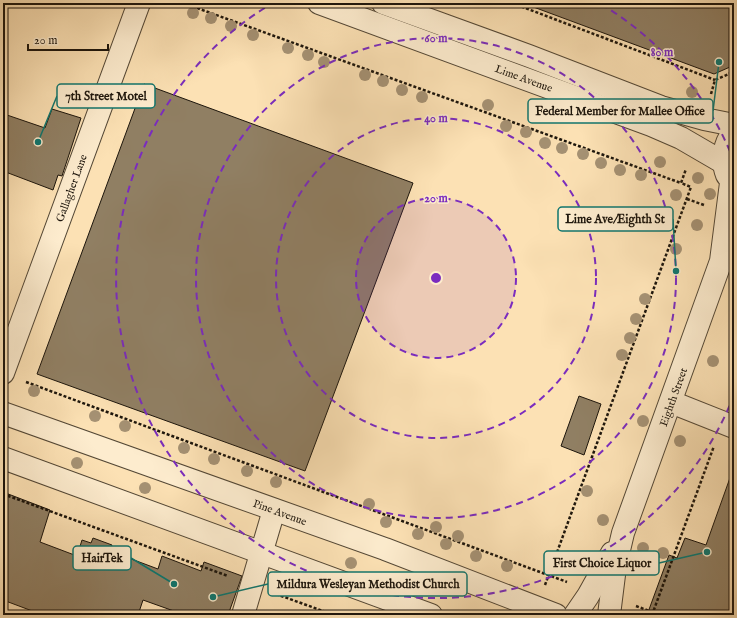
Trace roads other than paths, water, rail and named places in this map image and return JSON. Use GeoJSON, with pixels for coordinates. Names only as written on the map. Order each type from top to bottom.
{"type":"FeatureCollection","features":[{"type":"Feature","properties":{"kind":"street","name":"Gallagher Lane"},"geometry":{"type":"LineString","coordinates":[[3,373],[139,3]]}},
{"type":"Feature","properties":{"kind":"street","name":"Lime Avenue"},"geometry":{"type":"LineString","coordinates":[[319,3],[651,125],[681,138],[730,177]]}},
{"type":"Feature","properties":{"kind":"street","name":"Lime Avenue"},"geometry":{"type":"LineString","coordinates":[[383,3],[529,56],[660,106],[704,119],[734,125]]}},
{"type":"Feature","properties":{"kind":"street","name":"Eighth Street"},"geometry":{"type":"LineString","coordinates":[[575,615],[604,601],[615,567],[623,533],[671,402],[728,254],[730,177],[725,150],[734,131]]}},
{"type":"Feature","properties":{"kind":"street"},"geometry":{"type":"LineString","coordinates":[[671,402],[728,425]]}},
{"type":"Feature","properties":{"kind":"street","name":"Pine Avenue"},"geometry":{"type":"LineString","coordinates":[[3,412],[385,549],[519,609],[556,615]]}},
{"type":"Feature","properties":{"kind":"street"},"geometry":{"type":"LineString","coordinates":[[3,458],[431,615]]}},
{"type":"Feature","properties":{"kind":"street"},"geometry":{"type":"LineString","coordinates":[[243,615],[274,510]]}},
{"type":"Feature","properties":{"kind":"place","name":"Federal Member for Mallee Office"},"geometry":{"type":"Point","coordinates":[719,62]}},
{"type":"Feature","properties":{"kind":"place","name":"7th Street Motel"},"geometry":{"type":"Point","coordinates":[38,142]}},
{"type":"Feature","properties":{"kind":"place","name":"Lime Ave/Eighth St"},"geometry":{"type":"Point","coordinates":[676,271]}},
{"type":"Feature","properties":{"kind":"place","name":"First Choice Liquor"},"geometry":{"type":"Point","coordinates":[707,552]}},
{"type":"Feature","properties":{"kind":"place","name":"HairTek"},"geometry":{"type":"Point","coordinates":[174,584]}},
{"type":"Feature","properties":{"kind":"place","name":"Mildura Wesleyan Methodist Church"},"geometry":{"type":"Point","coordinates":[213,597]}}]}
